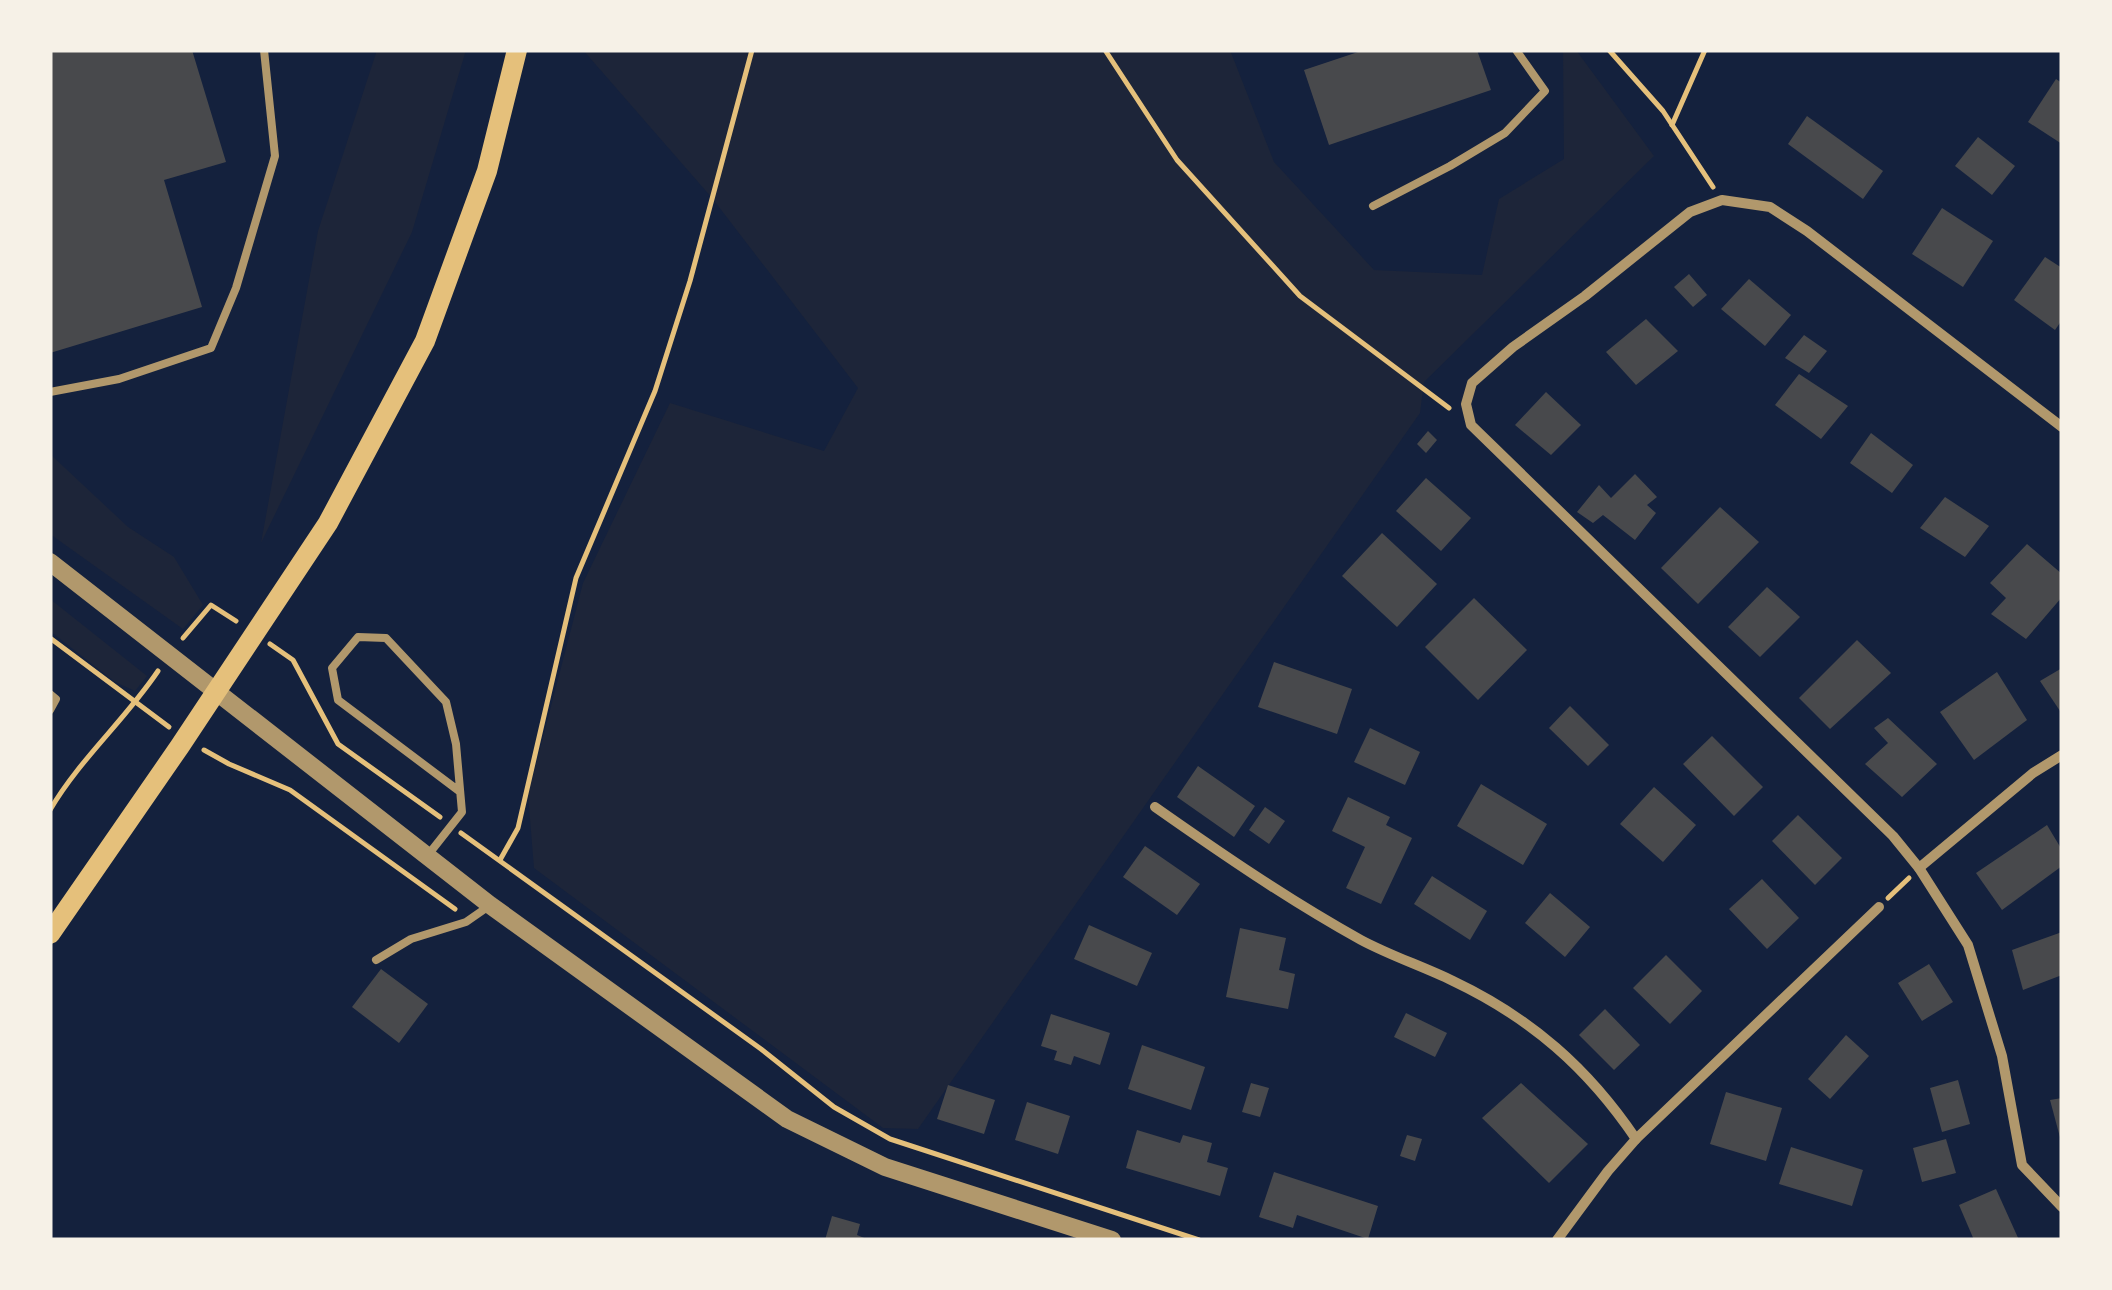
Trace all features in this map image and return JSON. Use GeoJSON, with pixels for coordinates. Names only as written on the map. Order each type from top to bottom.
{"type":"FeatureCollection","features":[{"type":"Feature","properties":{"kind":"main road"},"geometry":{"type":"LineString","coordinates":[[50,934],[328,523],[425,342],[487,171],[516,50]]}},
{"type":"Feature","properties":{"kind":"street"},"geometry":{"type":"LineString","coordinates":[[2062,426],[1807,230],[1770,207],[1722,200],[1690,212],[1585,296],[1513,347],[1472,383],[1466,404],[1471,425],[1893,836],[1919,868],[1968,946],[2002,1056],[2022,1164],[2062,1207]]}},
{"type":"Feature","properties":{"kind":"street"},"geometry":{"type":"LineString","coordinates":[[50,562],[490,906],[787,1119],[868,1160],[1112,1240]]}},
{"type":"Feature","properties":{"kind":"street"},"geometry":{"type":"LineString","coordinates":[[1919,868],[2033,773],[2062,754]]}},
{"type":"Feature","properties":{"kind":"street"},"geometry":{"type":"LineString","coordinates":[[1155,806],[1324,920],[1380,950],[1454,981],[1526,1021],[1608,1098],[1636,1139]]}},
{"type":"Feature","properties":{"kind":"street"},"geometry":{"type":"LineString","coordinates":[[1558,1240],[1636,1139],[1878,906]]}},
{"type":"Feature","properties":{"kind":"lane"},"geometry":{"type":"LineString","coordinates":[[50,392],[119,379],[212,348],[236,288],[275,156],[264,50]]}},
{"type":"Feature","properties":{"kind":"lane"},"geometry":{"type":"LineString","coordinates":[[1373,206],[1504,133],[1545,90],[1516,50]]}},
{"type":"Feature","properties":{"kind":"lane"},"geometry":{"type":"LineString","coordinates":[[426,857],[462,812],[456,744],[446,702],[386,638],[358,638],[332,668],[338,700],[459,791]]}},
{"type":"Feature","properties":{"kind":"lane"},"geometry":{"type":"LineString","coordinates":[[50,694],[56,699],[50,710]]}},
{"type":"Feature","properties":{"kind":"lane"},"geometry":{"type":"LineString","coordinates":[[376,960],[411,939],[466,922],[490,906]]}},
{"type":"Feature","properties":{"kind":"path"},"geometry":{"type":"LineString","coordinates":[[500,860],[518,828],[576,578],[655,391],[690,281],[752,50]]}},
{"type":"Feature","properties":{"kind":"path"},"geometry":{"type":"LineString","coordinates":[[1105,50],[1177,160],[1300,296],[1471,425]]}},
{"type":"Feature","properties":{"kind":"path"},"geometry":{"type":"LineString","coordinates":[[1609,50],[1672,126],[1722,200]]}},
{"type":"Feature","properties":{"kind":"path"},"geometry":{"type":"LineString","coordinates":[[1672,126],[1705,50]]}},
{"type":"Feature","properties":{"kind":"path"},"geometry":{"type":"LineString","coordinates":[[254,633],[293,660],[338,744],[761,1049],[834,1107],[890,1138],[1199,1240]]}},
{"type":"Feature","properties":{"kind":"path"},"geometry":{"type":"LineString","coordinates":[[50,638],[136,703],[63,788],[50,810]]}},
{"type":"Feature","properties":{"kind":"path"},"geometry":{"type":"LineString","coordinates":[[1878,906],[1919,868]]}},
{"type":"Feature","properties":{"kind":"shaded area"},"geometry":{"type":"Polygon","coordinates":[[[377,50],[466,50],[412,232],[261,543],[318,231],[377,50]]]}},
{"type":"Feature","properties":{"kind":"shaded area"},"geometry":{"type":"Polygon","coordinates":[[[583,50],[1230,50],[1274,162],[1374,270],[1482,275],[1499,199],[1564,159],[1563,50],[1576,50],[1654,156],[1424,382],[1420,413],[918,1129],[883,1128],[534,868],[528,795],[583,583],[670,403],[824,451],[858,388],[712,198],[583,50]]]}},
{"type":"Feature","properties":{"kind":"shaded area"},"geometry":{"type":"Polygon","coordinates":[[[50,454],[128,527],[174,557],[203,605],[183,629],[50,534],[50,454]]]}},
{"type":"Feature","properties":{"kind":"shaded area"},"geometry":{"type":"Polygon","coordinates":[[[50,599],[147,676],[135,691],[115,682],[50,631],[50,599]]]}},
{"type":"Feature","properties":{"kind":"building"},"geometry":{"type":"Polygon","coordinates":[[[50,50],[192,50],[226,162],[164,180],[202,307],[50,353],[50,50]]]}},
{"type":"Feature","properties":{"kind":"building"},"geometry":{"type":"Polygon","coordinates":[[[1364,50],[1477,50],[1491,90],[1329,145],[1304,70],[1364,50]]]}},
{"type":"Feature","properties":{"kind":"building"},"geometry":{"type":"Polygon","coordinates":[[[2056,79],[2062,83],[2062,144],[2028,122],[2056,79]]]}},
{"type":"Feature","properties":{"kind":"building"},"geometry":{"type":"Polygon","coordinates":[[[1807,116],[1883,171],[1863,199],[1788,144],[1807,116]]]}},
{"type":"Feature","properties":{"kind":"building"},"geometry":{"type":"Polygon","coordinates":[[[1978,137],[2015,166],[1992,195],[1955,166],[1978,137]]]}},
{"type":"Feature","properties":{"kind":"building"},"geometry":{"type":"Polygon","coordinates":[[[1942,208],[1993,241],[1963,287],[1912,254],[1942,208]]]}},
{"type":"Feature","properties":{"kind":"building"},"geometry":{"type":"Polygon","coordinates":[[[2045,257],[2062,268],[2062,320],[2055,330],[2014,300],[2045,257]]]}},
{"type":"Feature","properties":{"kind":"building"},"geometry":{"type":"Polygon","coordinates":[[[1689,274],[1707,295],[1693,307],[1674,287],[1689,274]]]}},
{"type":"Feature","properties":{"kind":"building"},"geometry":{"type":"Polygon","coordinates":[[[1749,279],[1791,315],[1765,346],[1721,309],[1749,279]]]}},
{"type":"Feature","properties":{"kind":"building"},"geometry":{"type":"Polygon","coordinates":[[[1646,319],[1678,351],[1636,385],[1606,352],[1646,319]]]}},
{"type":"Feature","properties":{"kind":"building"},"geometry":{"type":"Polygon","coordinates":[[[1804,335],[1827,351],[1809,373],[1785,358],[1804,335]]]}},
{"type":"Feature","properties":{"kind":"building"},"geometry":{"type":"Polygon","coordinates":[[[1799,374],[1848,406],[1821,439],[1775,405],[1799,374]]]}},
{"type":"Feature","properties":{"kind":"building"},"geometry":{"type":"Polygon","coordinates":[[[1546,392],[1581,425],[1551,455],[1515,425],[1546,392]]]}},
{"type":"Feature","properties":{"kind":"building"},"geometry":{"type":"Polygon","coordinates":[[[1428,431],[1437,440],[1426,453],[1417,444],[1428,431]]]}},
{"type":"Feature","properties":{"kind":"building"},"geometry":{"type":"Polygon","coordinates":[[[1871,433],[1913,465],[1892,493],[1850,463],[1871,433]]]}},
{"type":"Feature","properties":{"kind":"building"},"geometry":{"type":"Polygon","coordinates":[[[1635,474],[1657,497],[1647,505],[1656,513],[1635,540],[1603,515],[1593,523],[1577,512],[1599,485],[1611,498],[1635,474]]]}},
{"type":"Feature","properties":{"kind":"building"},"geometry":{"type":"Polygon","coordinates":[[[1426,478],[1471,518],[1441,551],[1396,511],[1426,478]]]}},
{"type":"Feature","properties":{"kind":"building"},"geometry":{"type":"Polygon","coordinates":[[[1945,497],[1989,526],[1965,557],[1920,528],[1945,497]]]}},
{"type":"Feature","properties":{"kind":"building"},"geometry":{"type":"Polygon","coordinates":[[[1720,507],[1759,542],[1698,604],[1661,568],[1720,507]]]}},
{"type":"Feature","properties":{"kind":"building"},"geometry":{"type":"Polygon","coordinates":[[[1382,533],[1437,584],[1397,627],[1342,576],[1382,533]]]}},
{"type":"Feature","properties":{"kind":"building"},"geometry":{"type":"Polygon","coordinates":[[[2027,544],[2062,574],[2062,597],[2026,639],[1991,614],[2006,598],[1990,583],[2027,544]]]}},
{"type":"Feature","properties":{"kind":"building"},"geometry":{"type":"Polygon","coordinates":[[[1767,587],[1800,617],[1760,657],[1728,627],[1767,587]]]}},
{"type":"Feature","properties":{"kind":"building"},"geometry":{"type":"Polygon","coordinates":[[[1474,598],[1527,650],[1478,700],[1425,647],[1474,598]]]}},
{"type":"Feature","properties":{"kind":"building"},"geometry":{"type":"Polygon","coordinates":[[[1857,640],[1891,673],[1830,729],[1799,698],[1857,640]]]}},
{"type":"Feature","properties":{"kind":"building"},"geometry":{"type":"Polygon","coordinates":[[[1274,662],[1352,689],[1337,734],[1258,707],[1274,662]]]}},
{"type":"Feature","properties":{"kind":"building"},"geometry":{"type":"Polygon","coordinates":[[[2062,668],[2062,714],[2040,681],[2062,668]]]}},
{"type":"Feature","properties":{"kind":"building"},"geometry":{"type":"Polygon","coordinates":[[[1997,672],[2027,720],[1974,760],[1940,712],[1997,672]]]}},
{"type":"Feature","properties":{"kind":"building"},"geometry":{"type":"Polygon","coordinates":[[[1570,706],[1609,745],[1588,766],[1549,728],[1570,706]]]}},
{"type":"Feature","properties":{"kind":"building"},"geometry":{"type":"Polygon","coordinates":[[[1888,718],[1937,764],[1902,797],[1865,764],[1888,743],[1874,728],[1888,718]]]}},
{"type":"Feature","properties":{"kind":"building"},"geometry":{"type":"Polygon","coordinates":[[[1370,728],[1420,752],[1405,785],[1354,762],[1370,728]]]}},
{"type":"Feature","properties":{"kind":"building"},"geometry":{"type":"Polygon","coordinates":[[[1712,736],[1763,787],[1734,816],[1683,764],[1712,736]]]}},
{"type":"Feature","properties":{"kind":"building"},"geometry":{"type":"Polygon","coordinates":[[[1198,766],[1255,806],[1234,837],[1177,797],[1198,766]]]}},
{"type":"Feature","properties":{"kind":"building"},"geometry":{"type":"Polygon","coordinates":[[[1481,784],[1547,824],[1523,865],[1457,826],[1481,784]]]}},
{"type":"Feature","properties":{"kind":"building"},"geometry":{"type":"Polygon","coordinates":[[[1654,787],[1696,825],[1663,862],[1620,824],[1654,787]]]}},
{"type":"Feature","properties":{"kind":"building"},"geometry":{"type":"Polygon","coordinates":[[[1348,797],[1390,817],[1386,825],[1412,838],[1381,904],[1346,888],[1365,847],[1332,831],[1348,797]]]}},
{"type":"Feature","properties":{"kind":"building"},"geometry":{"type":"Polygon","coordinates":[[[1265,807],[1285,821],[1269,844],[1249,830],[1265,807]]]}},
{"type":"Feature","properties":{"kind":"building"},"geometry":{"type":"Polygon","coordinates":[[[1798,815],[1842,858],[1815,885],[1772,841],[1798,815]]]}},
{"type":"Feature","properties":{"kind":"building"},"geometry":{"type":"Polygon","coordinates":[[[2047,825],[2062,850],[2062,866],[2002,910],[1976,873],[2047,825]]]}},
{"type":"Feature","properties":{"kind":"building"},"geometry":{"type":"Polygon","coordinates":[[[1145,846],[1200,884],[1177,915],[1123,877],[1145,846]]]}},
{"type":"Feature","properties":{"kind":"building"},"geometry":{"type":"Polygon","coordinates":[[[1432,876],[1487,911],[1470,940],[1414,904],[1432,876]]]}},
{"type":"Feature","properties":{"kind":"building"},"geometry":{"type":"Polygon","coordinates":[[[1762,879],[1799,918],[1767,949],[1729,909],[1762,879]]]}},
{"type":"Feature","properties":{"kind":"building"},"geometry":{"type":"Polygon","coordinates":[[[1550,893],[1590,927],[1565,957],[1525,923],[1550,893]]]}},
{"type":"Feature","properties":{"kind":"building"},"geometry":{"type":"Polygon","coordinates":[[[1089,925],[1152,953],[1137,986],[1074,959],[1089,925]]]}},
{"type":"Feature","properties":{"kind":"building"},"geometry":{"type":"Polygon","coordinates":[[[1240,928],[1286,938],[1279,970],[1295,974],[1288,1009],[1226,997],[1240,928]]]}},
{"type":"Feature","properties":{"kind":"building"},"geometry":{"type":"Polygon","coordinates":[[[2062,932],[2062,975],[2023,990],[2012,950],[2062,932]]]}},
{"type":"Feature","properties":{"kind":"building"},"geometry":{"type":"Polygon","coordinates":[[[1666,955],[1702,991],[1670,1024],[1633,988],[1666,955]]]}},
{"type":"Feature","properties":{"kind":"building"},"geometry":{"type":"Polygon","coordinates":[[[1929,964],[1953,1002],[1922,1021],[1898,983],[1929,964]]]}},
{"type":"Feature","properties":{"kind":"building"},"geometry":{"type":"Polygon","coordinates":[[[381,969],[428,1004],[399,1043],[352,1007],[381,969]]]}},
{"type":"Feature","properties":{"kind":"building"},"geometry":{"type":"Polygon","coordinates":[[[1605,1009],[1640,1045],[1614,1070],[1579,1035],[1605,1009]]]}},
{"type":"Feature","properties":{"kind":"building"},"geometry":{"type":"Polygon","coordinates":[[[1406,1013],[1447,1033],[1435,1057],[1394,1037],[1406,1013]]]}},
{"type":"Feature","properties":{"kind":"building"},"geometry":{"type":"Polygon","coordinates":[[[1051,1014],[1110,1033],[1100,1065],[1074,1056],[1071,1065],[1054,1060],[1057,1051],[1041,1046],[1051,1014]]]}},
{"type":"Feature","properties":{"kind":"building"},"geometry":{"type":"Polygon","coordinates":[[[1846,1035],[1869,1056],[1830,1099],[1808,1079],[1846,1035]]]}},
{"type":"Feature","properties":{"kind":"building"},"geometry":{"type":"Polygon","coordinates":[[[1142,1045],[1205,1067],[1191,1110],[1128,1089],[1142,1045]]]}},
{"type":"Feature","properties":{"kind":"building"},"geometry":{"type":"Polygon","coordinates":[[[1958,1080],[1970,1124],[1942,1132],[1930,1088],[1958,1080]]]}},
{"type":"Feature","properties":{"kind":"building"},"geometry":{"type":"Polygon","coordinates":[[[1251,1083],[1269,1088],[1260,1117],[1242,1112],[1251,1083]]]}},
{"type":"Feature","properties":{"kind":"building"},"geometry":{"type":"Polygon","coordinates":[[[1521,1083],[1588,1144],[1549,1183],[1482,1118],[1521,1083]]]}},
{"type":"Feature","properties":{"kind":"building"},"geometry":{"type":"Polygon","coordinates":[[[948,1085],[995,1100],[984,1134],[937,1119],[948,1085]]]}},
{"type":"Feature","properties":{"kind":"building"},"geometry":{"type":"Polygon","coordinates":[[[1726,1092],[1782,1108],[1766,1161],[1710,1144],[1726,1092]]]}},
{"type":"Feature","properties":{"kind":"building"},"geometry":{"type":"Polygon","coordinates":[[[2062,1098],[2062,1141],[2061,1141],[2050,1100],[2062,1098]]]}},
{"type":"Feature","properties":{"kind":"building"},"geometry":{"type":"Polygon","coordinates":[[[1027,1102],[1070,1116],[1058,1154],[1015,1140],[1027,1102]]]}},
{"type":"Feature","properties":{"kind":"building"},"geometry":{"type":"Polygon","coordinates":[[[1137,1130],[1180,1143],[1183,1135],[1212,1143],[1207,1162],[1228,1168],[1220,1196],[1126,1168],[1137,1130]]]}},
{"type":"Feature","properties":{"kind":"building"},"geometry":{"type":"Polygon","coordinates":[[[1407,1135],[1422,1139],[1415,1161],[1400,1156],[1407,1135]]]}},
{"type":"Feature","properties":{"kind":"building"},"geometry":{"type":"Polygon","coordinates":[[[1946,1139],[1956,1173],[1922,1182],[1913,1148],[1946,1139]]]}},
{"type":"Feature","properties":{"kind":"building"},"geometry":{"type":"Polygon","coordinates":[[[1791,1147],[1863,1170],[1852,1206],[1779,1184],[1791,1147]]]}},
{"type":"Feature","properties":{"kind":"building"},"geometry":{"type":"Polygon","coordinates":[[[1274,1172],[1378,1206],[1368,1239],[1297,1215],[1293,1228],[1259,1217],[1274,1172]]]}},
{"type":"Feature","properties":{"kind":"building"},"geometry":{"type":"Polygon","coordinates":[[[1996,1189],[2019,1240],[1974,1240],[1959,1205],[1996,1189]]]}},
{"type":"Feature","properties":{"kind":"building"},"geometry":{"type":"Polygon","coordinates":[[[832,1216],[860,1224],[857,1235],[869,1240],[825,1240],[832,1216]]]}}]}
